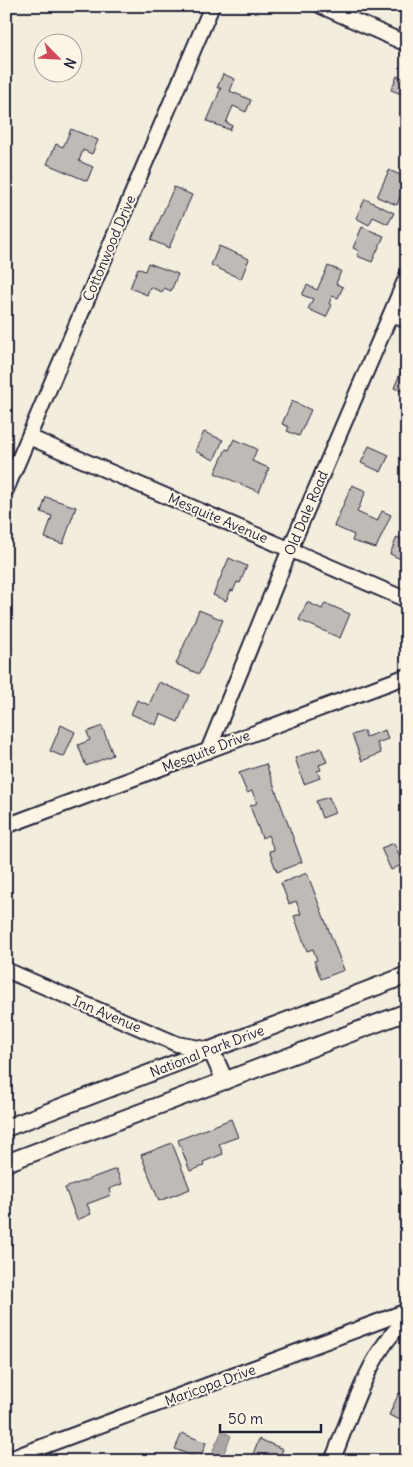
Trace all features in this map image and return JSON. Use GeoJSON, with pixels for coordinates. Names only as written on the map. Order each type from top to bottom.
{"type":"FeatureCollection","features":[{"type":"Feature","properties":{"kind":"street","name":"Cottonwood Drive"},"geometry":{"type":"LineString","coordinates":[[6,490],[212,6]]}},
{"type":"Feature","properties":{"kind":"street"},"geometry":{"type":"LineString","coordinates":[[321,6],[407,44]]}},
{"type":"Feature","properties":{"kind":"street","name":"Old Dale Road"},"geometry":{"type":"LineString","coordinates":[[208,751],[290,549],[407,276]]}},
{"type":"Feature","properties":{"kind":"street"},"geometry":{"type":"LineString","coordinates":[[391,314],[407,321]]}},
{"type":"Feature","properties":{"kind":"street","name":"Mesquite Avenue"},"geometry":{"type":"LineString","coordinates":[[29,437],[407,600]]}},
{"type":"Feature","properties":{"kind":"street","name":"Mesquite Drive"},"geometry":{"type":"LineString","coordinates":[[6,826],[407,676]]}},
{"type":"Feature","properties":{"kind":"street","name":"Inn Avenue"},"geometry":{"type":"LineString","coordinates":[[6,970],[177,1044],[211,1050]]}},
{"type":"Feature","properties":{"kind":"street","name":"National Park Drive"},"geometry":{"type":"LineString","coordinates":[[6,1128],[407,975]]}},
{"type":"Feature","properties":{"kind":"street"},"geometry":{"type":"LineString","coordinates":[[6,1163],[407,1012]]}},
{"type":"Feature","properties":{"kind":"street"},"geometry":{"type":"LineString","coordinates":[[211,1050],[225,1081]]}},
{"type":"Feature","properties":{"kind":"street","name":"Maricopa Drive"},"geometry":{"type":"LineString","coordinates":[[12,1458],[407,1311]]}},
{"type":"Feature","properties":{"kind":"street"},"geometry":{"type":"LineString","coordinates":[[332,1461],[374,1360],[398,1327],[407,1320]]}},
{"type":"Feature","properties":{"kind":"shaded area"},"geometry":{"type":"Polygon","coordinates":[[[222,1431],[231,1436],[223,1455],[219,1457],[214,1454],[213,1450],[222,1431]]]}},
{"type":"Feature","properties":{"kind":"building"},"geometry":{"type":"Polygon","coordinates":[[[223,74],[235,79],[230,91],[251,100],[246,112],[233,106],[226,123],[232,125],[230,130],[207,121],[221,88],[217,88],[223,74]]]}},
{"type":"Feature","properties":{"kind":"building"},"geometry":{"type":"Polygon","coordinates":[[[397,76],[407,80],[407,96],[391,90],[397,76]]]}},
{"type":"Feature","properties":{"kind":"building"},"geometry":{"type":"Polygon","coordinates":[[[71,129],[98,140],[92,154],[83,150],[79,161],[93,167],[87,181],[47,164],[56,144],[63,147],[71,129]]]}},
{"type":"Feature","properties":{"kind":"building"},"geometry":{"type":"Polygon","coordinates":[[[389,170],[407,178],[397,205],[377,197],[389,170]]]}},
{"type":"Feature","properties":{"kind":"building"},"geometry":{"type":"Polygon","coordinates":[[[174,187],[192,195],[169,248],[151,240],[174,187]]]}},
{"type":"Feature","properties":{"kind":"building"},"geometry":{"type":"Polygon","coordinates":[[[365,199],[394,213],[388,224],[373,217],[369,225],[356,218],[365,199]]]}},
{"type":"Feature","properties":{"kind":"building"},"geometry":{"type":"Polygon","coordinates":[[[362,227],[384,236],[372,262],[357,256],[359,251],[353,248],[362,227]]]}},
{"type":"Feature","properties":{"kind":"building"},"geometry":{"type":"Polygon","coordinates":[[[219,246],[249,259],[241,279],[211,265],[219,246]]]}},
{"type":"Feature","properties":{"kind":"building"},"geometry":{"type":"Polygon","coordinates":[[[148,263],[178,274],[171,291],[164,288],[162,292],[150,287],[147,295],[130,288],[138,268],[145,271],[148,263]]]}},
{"type":"Feature","properties":{"kind":"building"},"geometry":{"type":"Polygon","coordinates":[[[328,266],[341,271],[336,284],[343,287],[338,298],[332,296],[329,304],[332,305],[326,317],[308,309],[313,299],[302,295],[307,285],[317,290],[328,266]]]}},
{"type":"Feature","properties":{"kind":"building"},"geometry":{"type":"Polygon","coordinates":[[[402,369],[407,372],[407,393],[394,388],[402,369]]]}},
{"type":"Feature","properties":{"kind":"building"},"geometry":{"type":"Polygon","coordinates":[[[292,401],[311,410],[299,436],[287,431],[289,427],[282,424],[292,401]]]}},
{"type":"Feature","properties":{"kind":"building"},"geometry":{"type":"Polygon","coordinates":[[[204,432],[223,440],[214,460],[195,451],[204,432]]]}},
{"type":"Feature","properties":{"kind":"building"},"geometry":{"type":"Polygon","coordinates":[[[234,439],[257,449],[252,461],[269,468],[259,492],[215,473],[226,449],[229,450],[234,439]]]}},
{"type":"Feature","properties":{"kind":"building"},"geometry":{"type":"Polygon","coordinates":[[[369,446],[389,455],[381,472],[361,463],[369,446]]]}},
{"type":"Feature","properties":{"kind":"building"},"geometry":{"type":"Polygon","coordinates":[[[352,485],[366,491],[357,512],[377,521],[382,511],[391,515],[376,548],[352,541],[354,535],[334,526],[352,485]]]}},
{"type":"Feature","properties":{"kind":"building"},"geometry":{"type":"Polygon","coordinates":[[[46,497],[76,507],[63,544],[45,538],[52,516],[41,512],[46,497]]]}},
{"type":"Feature","properties":{"kind":"building"},"geometry":{"type":"Polygon","coordinates":[[[397,537],[407,541],[405,561],[390,554],[397,537]]]}},
{"type":"Feature","properties":{"kind":"building"},"geometry":{"type":"Polygon","coordinates":[[[229,558],[247,566],[240,583],[237,582],[226,601],[213,595],[229,558]]]}},
{"type":"Feature","properties":{"kind":"building"},"geometry":{"type":"Polygon","coordinates":[[[307,602],[322,609],[325,603],[350,614],[340,638],[299,620],[307,602]]]}},
{"type":"Feature","properties":{"kind":"building"},"geometry":{"type":"Polygon","coordinates":[[[199,610],[223,620],[199,674],[176,664],[199,610]]]}},
{"type":"Feature","properties":{"kind":"building"},"geometry":{"type":"Polygon","coordinates":[[[159,682],[189,695],[178,722],[160,714],[156,725],[131,714],[137,700],[149,705],[159,682]]]}},
{"type":"Feature","properties":{"kind":"building"},"geometry":{"type":"Polygon","coordinates":[[[61,725],[75,732],[64,757],[50,751],[61,725]]]}},
{"type":"Feature","properties":{"kind":"building"},"geometry":{"type":"Polygon","coordinates":[[[102,726],[113,755],[86,766],[78,745],[90,740],[87,732],[102,726]]]}},
{"type":"Feature","properties":{"kind":"building"},"geometry":{"type":"Polygon","coordinates":[[[385,730],[388,739],[377,743],[381,753],[362,761],[352,735],[364,731],[366,737],[385,730]]]}},
{"type":"Feature","properties":{"kind":"building"},"geometry":{"type":"Polygon","coordinates":[[[321,748],[327,762],[319,765],[321,770],[317,771],[320,778],[304,784],[295,758],[321,748]]]}},
{"type":"Feature","properties":{"kind":"building"},"geometry":{"type":"Polygon","coordinates":[[[266,764],[302,862],[277,872],[269,851],[274,850],[268,835],[262,838],[250,806],[257,803],[252,791],[247,793],[239,773],[266,764]]]}},
{"type":"Feature","properties":{"kind":"building"},"geometry":{"type":"Polygon","coordinates":[[[329,797],[335,813],[322,818],[316,801],[329,797]]]}},
{"type":"Feature","properties":{"kind":"building"},"geometry":{"type":"Polygon","coordinates":[[[394,843],[403,864],[391,870],[381,848],[394,843]]]}},
{"type":"Feature","properties":{"kind":"building"},"geometry":{"type":"Polygon","coordinates":[[[307,873],[344,970],[321,979],[314,961],[317,960],[313,949],[307,951],[294,916],[301,914],[296,901],[289,904],[281,883],[307,873]]]}},
{"type":"Feature","properties":{"kind":"building"},"geometry":{"type":"Polygon","coordinates":[[[231,1119],[238,1137],[219,1144],[223,1154],[203,1162],[204,1166],[190,1171],[178,1140],[231,1119]]]}},
{"type":"Feature","properties":{"kind":"building"},"geometry":{"type":"Polygon","coordinates":[[[172,1143],[190,1189],[159,1201],[141,1155],[172,1143]]]}},
{"type":"Feature","properties":{"kind":"building"},"geometry":{"type":"Polygon","coordinates":[[[116,1169],[122,1184],[109,1189],[111,1195],[87,1204],[91,1214],[77,1220],[65,1188],[116,1169]]]}},
{"type":"Feature","properties":{"kind":"building"},"geometry":{"type":"Polygon","coordinates":[[[6,1229],[12,1244],[6,1246],[6,1229]]]}},
{"type":"Feature","properties":{"kind":"building"},"geometry":{"type":"Polygon","coordinates":[[[399,1393],[407,1396],[407,1423],[389,1415],[399,1393]]]}},
{"type":"Feature","properties":{"kind":"building"},"geometry":{"type":"Polygon","coordinates":[[[182,1433],[206,1443],[200,1459],[175,1449],[182,1433]]]}},
{"type":"Feature","properties":{"kind":"building"},"geometry":{"type":"Polygon","coordinates":[[[259,1439],[283,1449],[278,1461],[250,1461],[259,1439]]]}},
{"type":"Feature","properties":{"kind":"building"},"geometry":{"type":"Polygon","coordinates":[[[388,1455],[401,1461],[385,1461],[388,1455]]]}}]}
